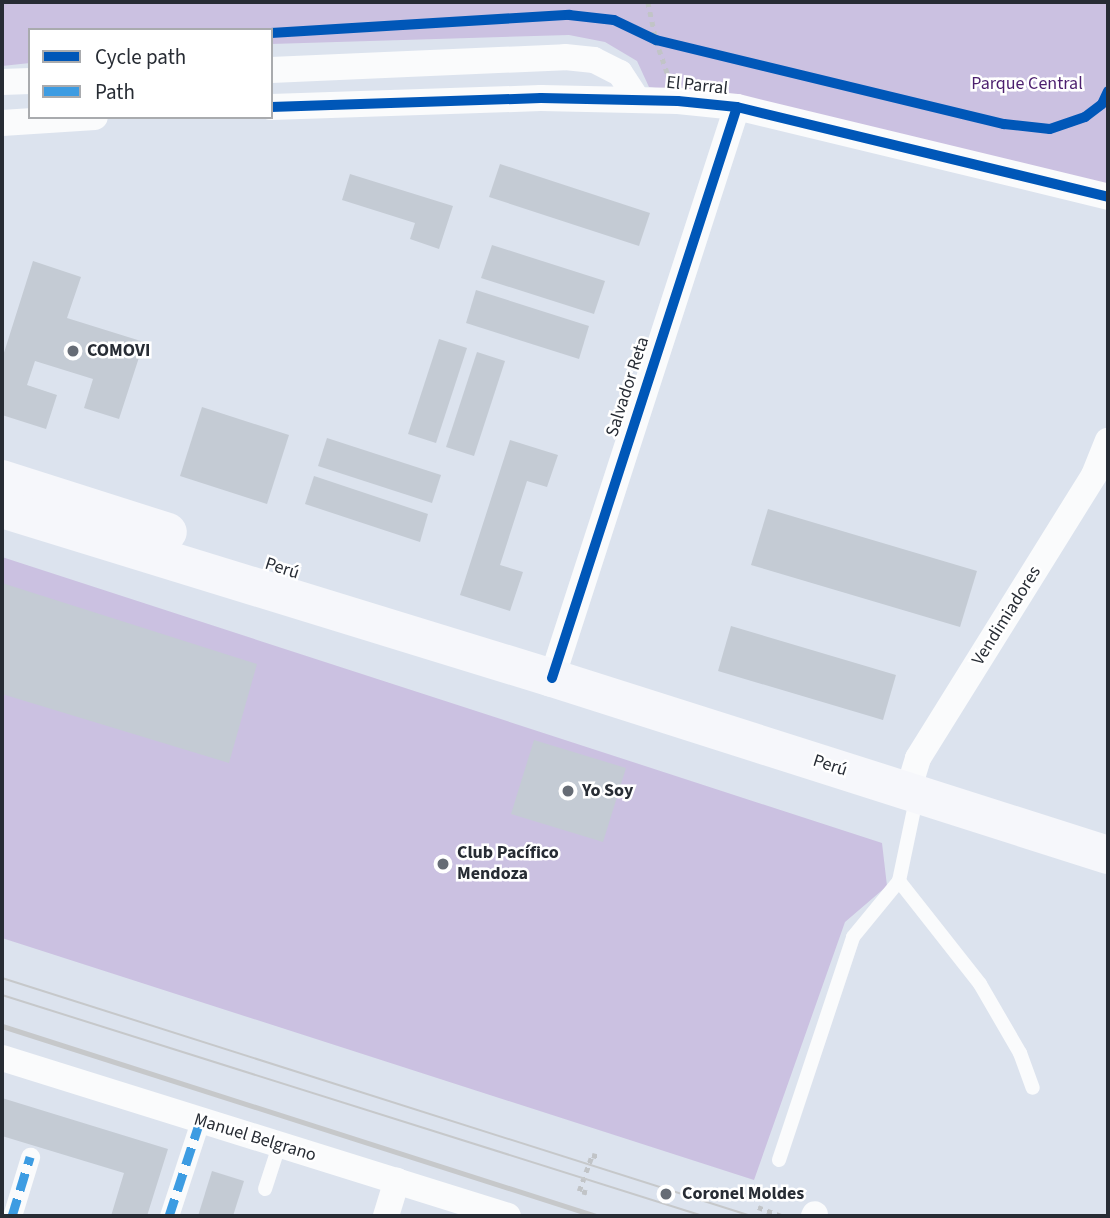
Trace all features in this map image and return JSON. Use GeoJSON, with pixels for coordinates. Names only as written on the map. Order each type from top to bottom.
{"type":"FeatureCollection","features":[{"type":"Feature","properties":{"kind":"main road","name":"Perú"},"geometry":{"type":"LineString","coordinates":[[2,479],[512,643],[531,656],[552,678]]}},
{"type":"Feature","properties":{"kind":"main road","name":"Perú"},"geometry":{"type":"LineString","coordinates":[[2,509],[552,678],[1108,855]]}},
{"type":"Feature","properties":{"kind":"street"},"geometry":{"type":"LineString","coordinates":[[273,70],[565,57],[594,60],[620,73],[636,98]]}},
{"type":"Feature","properties":{"kind":"street"},"geometry":{"type":"LineString","coordinates":[[2,82],[28,81]]}},
{"type":"Feature","properties":{"kind":"street","name":"El Parral"},"geometry":{"type":"LineString","coordinates":[[273,107],[636,98],[737,107],[1108,197]]}},
{"type":"Feature","properties":{"kind":"street","name":"Salvador Reta"},"geometry":{"type":"LineString","coordinates":[[552,678],[737,107]]}},
{"type":"Feature","properties":{"kind":"street"},"geometry":{"type":"LineString","coordinates":[[2,123],[64,119]]}},
{"type":"Feature","properties":{"kind":"street","name":"Vendimiadores"},"geometry":{"type":"LineString","coordinates":[[912,792],[918,758],[1094,475],[1108,444]]}},
{"type":"Feature","properties":{"kind":"street","name":"Manuel Belgrano"},"geometry":{"type":"LineString","coordinates":[[2,1058],[508,1216]]}},
{"type":"Feature","properties":{"kind":"street"},"geometry":{"type":"LineString","coordinates":[[169,1216],[200,1121]]}},
{"type":"Feature","properties":{"kind":"street"},"geometry":{"type":"LineString","coordinates":[[12,1216],[30,1157]]}},
{"type":"Feature","properties":{"kind":"street"},"geometry":{"type":"LineString","coordinates":[[386,1216],[397,1181]]}},
{"type":"Feature","properties":{"kind":"lane"},"geometry":{"type":"LineString","coordinates":[[779,1160],[817,1038],[853,937],[899,881],[912,792]]}},
{"type":"Feature","properties":{"kind":"lane"},"geometry":{"type":"LineString","coordinates":[[899,881],[980,984],[1020,1053],[1033,1088]]}},
{"type":"Feature","properties":{"kind":"lane"},"geometry":{"type":"LineString","coordinates":[[265,1189],[279,1146]]}},
{"type":"Feature","properties":{"kind":"path"},"geometry":{"type":"LineString","coordinates":[[649,2],[650,38],[678,101]]}},
{"type":"Feature","properties":{"kind":"path"},"geometry":{"type":"LineString","coordinates":[[650,38],[669,43]]}},
{"type":"Feature","properties":{"kind":"path"},"geometry":{"type":"LineString","coordinates":[[587,1193],[579,1191],[593,1155],[600,1157]]}},
{"type":"Feature","properties":{"kind":"path"},"geometry":{"type":"LineString","coordinates":[[758,1207],[782,1216]]}},
{"type":"Feature","properties":{"kind":"green space","name":"Parque Central"},"geometry":{"type":"Polygon","coordinates":[[[2,2],[1108,2],[1108,185],[733,100],[649,87],[637,61],[605,42],[569,35],[273,44],[273,28],[28,28],[28,63],[2,66],[2,2]]]}},
{"type":"Feature","properties":{"kind":"green space","name":"Club Pacífico Mendoza"},"geometry":{"type":"Polygon","coordinates":[[[2,557],[882,843],[887,886],[845,922],[754,1180],[2,938],[2,557]]]}},
{"type":"Feature","properties":{"kind":"building"},"geometry":{"type":"Polygon","coordinates":[[[500,164],[650,213],[639,246],[489,197],[500,164]]]}},
{"type":"Feature","properties":{"kind":"building"},"geometry":{"type":"Polygon","coordinates":[[[350,174],[453,206],[439,249],[410,239],[415,223],[342,200],[350,174]]]}},
{"type":"Feature","properties":{"kind":"building"},"geometry":{"type":"Polygon","coordinates":[[[492,245],[605,281],[594,314],[481,278],[492,245]]]}},
{"type":"Feature","properties":{"kind":"building","name":"COMOVI"},"geometry":{"type":"Polygon","coordinates":[[[33,261],[81,277],[67,318],[144,342],[119,419],[84,408],[93,379],[35,361],[27,385],[57,395],[46,429],[2,415],[2,359],[33,261]]]}},
{"type":"Feature","properties":{"kind":"building"},"geometry":{"type":"Polygon","coordinates":[[[476,290],[589,326],[579,359],[466,323],[476,290]]]}},
{"type":"Feature","properties":{"kind":"building"},"geometry":{"type":"Polygon","coordinates":[[[439,339],[467,348],[436,443],[408,434],[439,339]]]}},
{"type":"Feature","properties":{"kind":"building"},"geometry":{"type":"Polygon","coordinates":[[[477,352],[505,361],[474,456],[446,447],[477,352]]]}},
{"type":"Feature","properties":{"kind":"building"},"geometry":{"type":"Polygon","coordinates":[[[202,407],[289,435],[267,504],[180,476],[202,407]]]}},
{"type":"Feature","properties":{"kind":"building"},"geometry":{"type":"Polygon","coordinates":[[[327,438],[441,475],[432,503],[318,466],[327,438]]]}},
{"type":"Feature","properties":{"kind":"building"},"geometry":{"type":"Polygon","coordinates":[[[510,440],[558,455],[547,487],[527,481],[500,565],[523,572],[510,611],[460,595],[510,440]]]}},
{"type":"Feature","properties":{"kind":"building"},"geometry":{"type":"Polygon","coordinates":[[[314,476],[428,514],[420,542],[305,504],[314,476]]]}},
{"type":"Feature","properties":{"kind":"building"},"geometry":{"type":"Polygon","coordinates":[[[768,509],[977,571],[960,627],[751,565],[768,509]]]}},
{"type":"Feature","properties":{"kind":"building"},"geometry":{"type":"Polygon","coordinates":[[[2,583],[257,664],[229,763],[2,694],[2,583]]]}},
{"type":"Feature","properties":{"kind":"building"},"geometry":{"type":"Polygon","coordinates":[[[731,626],[896,675],[883,720],[718,671],[731,626]]]}},
{"type":"Feature","properties":{"kind":"building","name":"Yo Soy"},"geometry":{"type":"Polygon","coordinates":[[[534,740],[626,768],[603,842],[511,814],[534,740]]]}},
{"type":"Feature","properties":{"kind":"building"},"geometry":{"type":"Polygon","coordinates":[[[2,1098],[168,1149],[147,1216],[111,1216],[124,1173],[2,1136],[2,1098]]]}},
{"type":"Feature","properties":{"kind":"building"},"geometry":{"type":"Polygon","coordinates":[[[212,1171],[244,1181],[233,1216],[198,1216],[212,1171]]]}},
{"type":"Feature","properties":{"kind":"tram line"},"geometry":{"type":"LineString","coordinates":[[2,978],[751,1216]]}},
{"type":"Feature","properties":{"kind":"tram line"},"geometry":{"type":"LineString","coordinates":[[2,995],[703,1216]]}},
{"type":"Feature","properties":{"kind":"railway"},"geometry":{"type":"LineString","coordinates":[[2,1026],[596,1216]]}},
{"type":"Feature","properties":{"kind":"marked path"},"geometry":{"type":"LineString","coordinates":[[169,1216],[200,1121]]}},
{"type":"Feature","properties":{"kind":"marked path"},"geometry":{"type":"LineString","coordinates":[[12,1216],[30,1157]]}},
{"type":"Feature","properties":{"kind":"cycle path"},"geometry":{"type":"LineString","coordinates":[[273,33],[569,15],[614,20],[656,40],[1004,124],[1050,129],[1085,117],[1102,104],[1108,91]]}},
{"type":"Feature","properties":{"kind":"cycle path"},"geometry":{"type":"LineString","coordinates":[[273,107],[541,98],[678,101],[737,107],[1108,197]]}},
{"type":"Feature","properties":{"kind":"cycle path"},"geometry":{"type":"LineString","coordinates":[[552,678],[737,107]]}},
{"type":"Feature","properties":{"kind":"place","name":"COMOVI"},"geometry":{"type":"Point","coordinates":[73,351]}},
{"type":"Feature","properties":{"kind":"place","name":"Yo Soy"},"geometry":{"type":"Point","coordinates":[568,791]}},
{"type":"Feature","properties":{"kind":"place","name":"Club Pacífico Mendoza"},"geometry":{"type":"Point","coordinates":[443,864]}},
{"type":"Feature","properties":{"kind":"place","name":"Coronel Moldes"},"geometry":{"type":"Point","coordinates":[666,1194]}}]}
